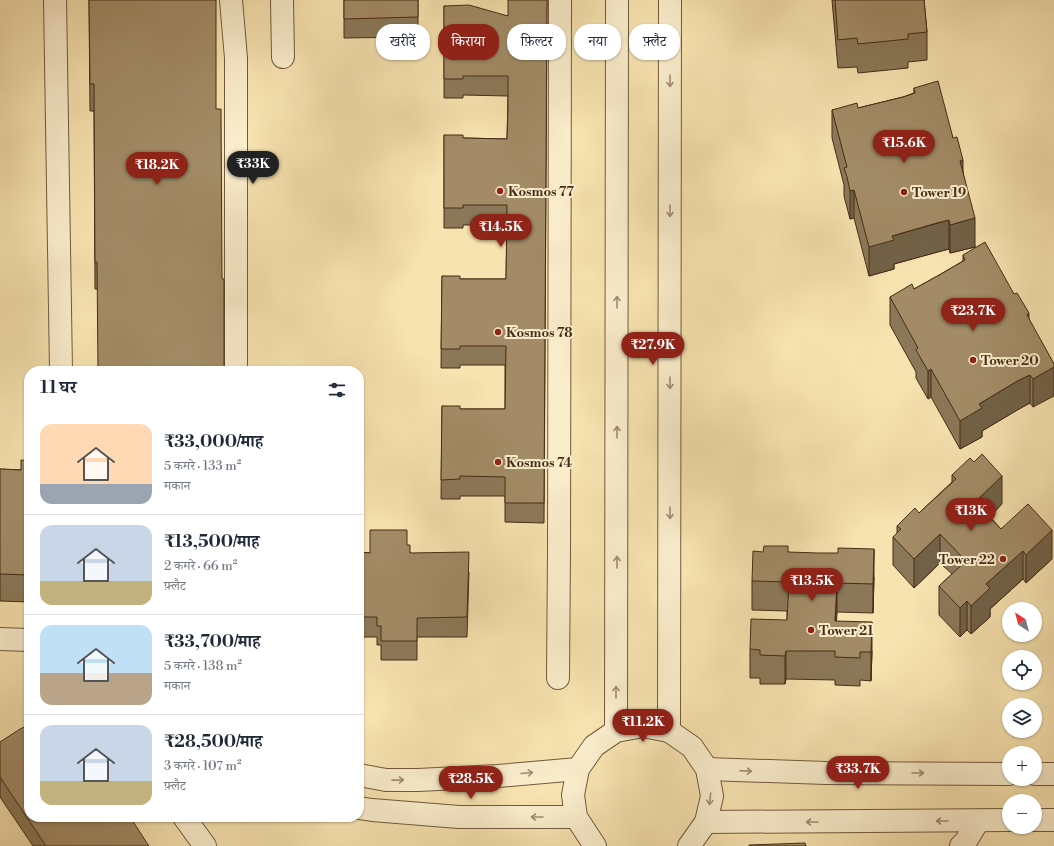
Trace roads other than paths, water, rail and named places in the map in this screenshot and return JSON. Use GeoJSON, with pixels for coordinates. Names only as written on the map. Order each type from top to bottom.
{"type":"FeatureCollection","features":[{"type":"Feature","properties":{"kind":"street"},"geometry":{"type":"LineString","coordinates":[[55,0],[61,366]]}},
{"type":"Feature","properties":{"kind":"street"},"geometry":{"type":"LineString","coordinates":[[231,0],[236,58],[236,366]]}},
{"type":"Feature","properties":{"kind":"street"},"geometry":{"type":"LineString","coordinates":[[282,0],[283,57]]}},
{"type":"Feature","properties":{"kind":"street"},"geometry":{"type":"LineString","coordinates":[[558,678],[560,543],[560,0]]}},
{"type":"Feature","properties":{"kind":"street"},"geometry":{"type":"LineString","coordinates":[[616,731],[617,0]]}},
{"type":"Feature","properties":{"kind":"street"},"geometry":{"type":"LineString","coordinates":[[670,0],[670,731]]}},
{"type":"Feature","properties":{"kind":"street"},"geometry":{"type":"LineString","coordinates":[[0,638],[24,640]]}},
{"type":"Feature","properties":{"kind":"street"},"geometry":{"type":"LineString","coordinates":[[595,846],[576,817],[573,795],[578,769],[594,746],[616,731],[643,726],[670,731],[692,747],[707,769],[712,796],[706,822],[690,846]]}},
{"type":"Feature","properties":{"kind":"street"},"geometry":{"type":"LineString","coordinates":[[364,777],[386,780],[418,780],[498,776],[578,769]]}},
{"type":"Feature","properties":{"kind":"street"},"geometry":{"type":"LineString","coordinates":[[707,769],[826,773],[1002,774]]}},
{"type":"Feature","properties":{"kind":"street"},"geometry":{"type":"LineString","coordinates":[[1042,774],[1054,774]]}},
{"type":"Feature","properties":{"kind":"street"},"geometry":{"type":"LineString","coordinates":[[364,809],[459,817],[576,817]]}},
{"type":"Feature","properties":{"kind":"street"},"geometry":{"type":"LineString","coordinates":[[706,822],[1002,820]]}},
{"type":"Feature","properties":{"kind":"street"},"geometry":{"type":"LineString","coordinates":[[1042,820],[1054,820]]}},
{"type":"Feature","properties":{"kind":"street"},"geometry":{"type":"LineString","coordinates":[[961,846],[966,841],[978,821]]}},
{"type":"Feature","properties":{"kind":"street"},"geometry":{"type":"LineString","coordinates":[[188,822],[205,846]]}},
{"type":"Feature","properties":{"kind":"place","name":"Kosmos 77"},"geometry":{"type":"Point","coordinates":[500,191]}},
{"type":"Feature","properties":{"kind":"place","name":"Tower 19"},"geometry":{"type":"Point","coordinates":[904,192]}},
{"type":"Feature","properties":{"kind":"place","name":"Kosmos 78"},"geometry":{"type":"Point","coordinates":[498,332]}},
{"type":"Feature","properties":{"kind":"place","name":"Tower 20"},"geometry":{"type":"Point","coordinates":[973,360]}},
{"type":"Feature","properties":{"kind":"place","name":"Kosmos 74"},"geometry":{"type":"Point","coordinates":[498,462]}},
{"type":"Feature","properties":{"kind":"place","name":"Tower 22"},"geometry":{"type":"Point","coordinates":[1003,559]}},
{"type":"Feature","properties":{"kind":"place","name":"Tower 21"},"geometry":{"type":"Point","coordinates":[811,630]}}]}
